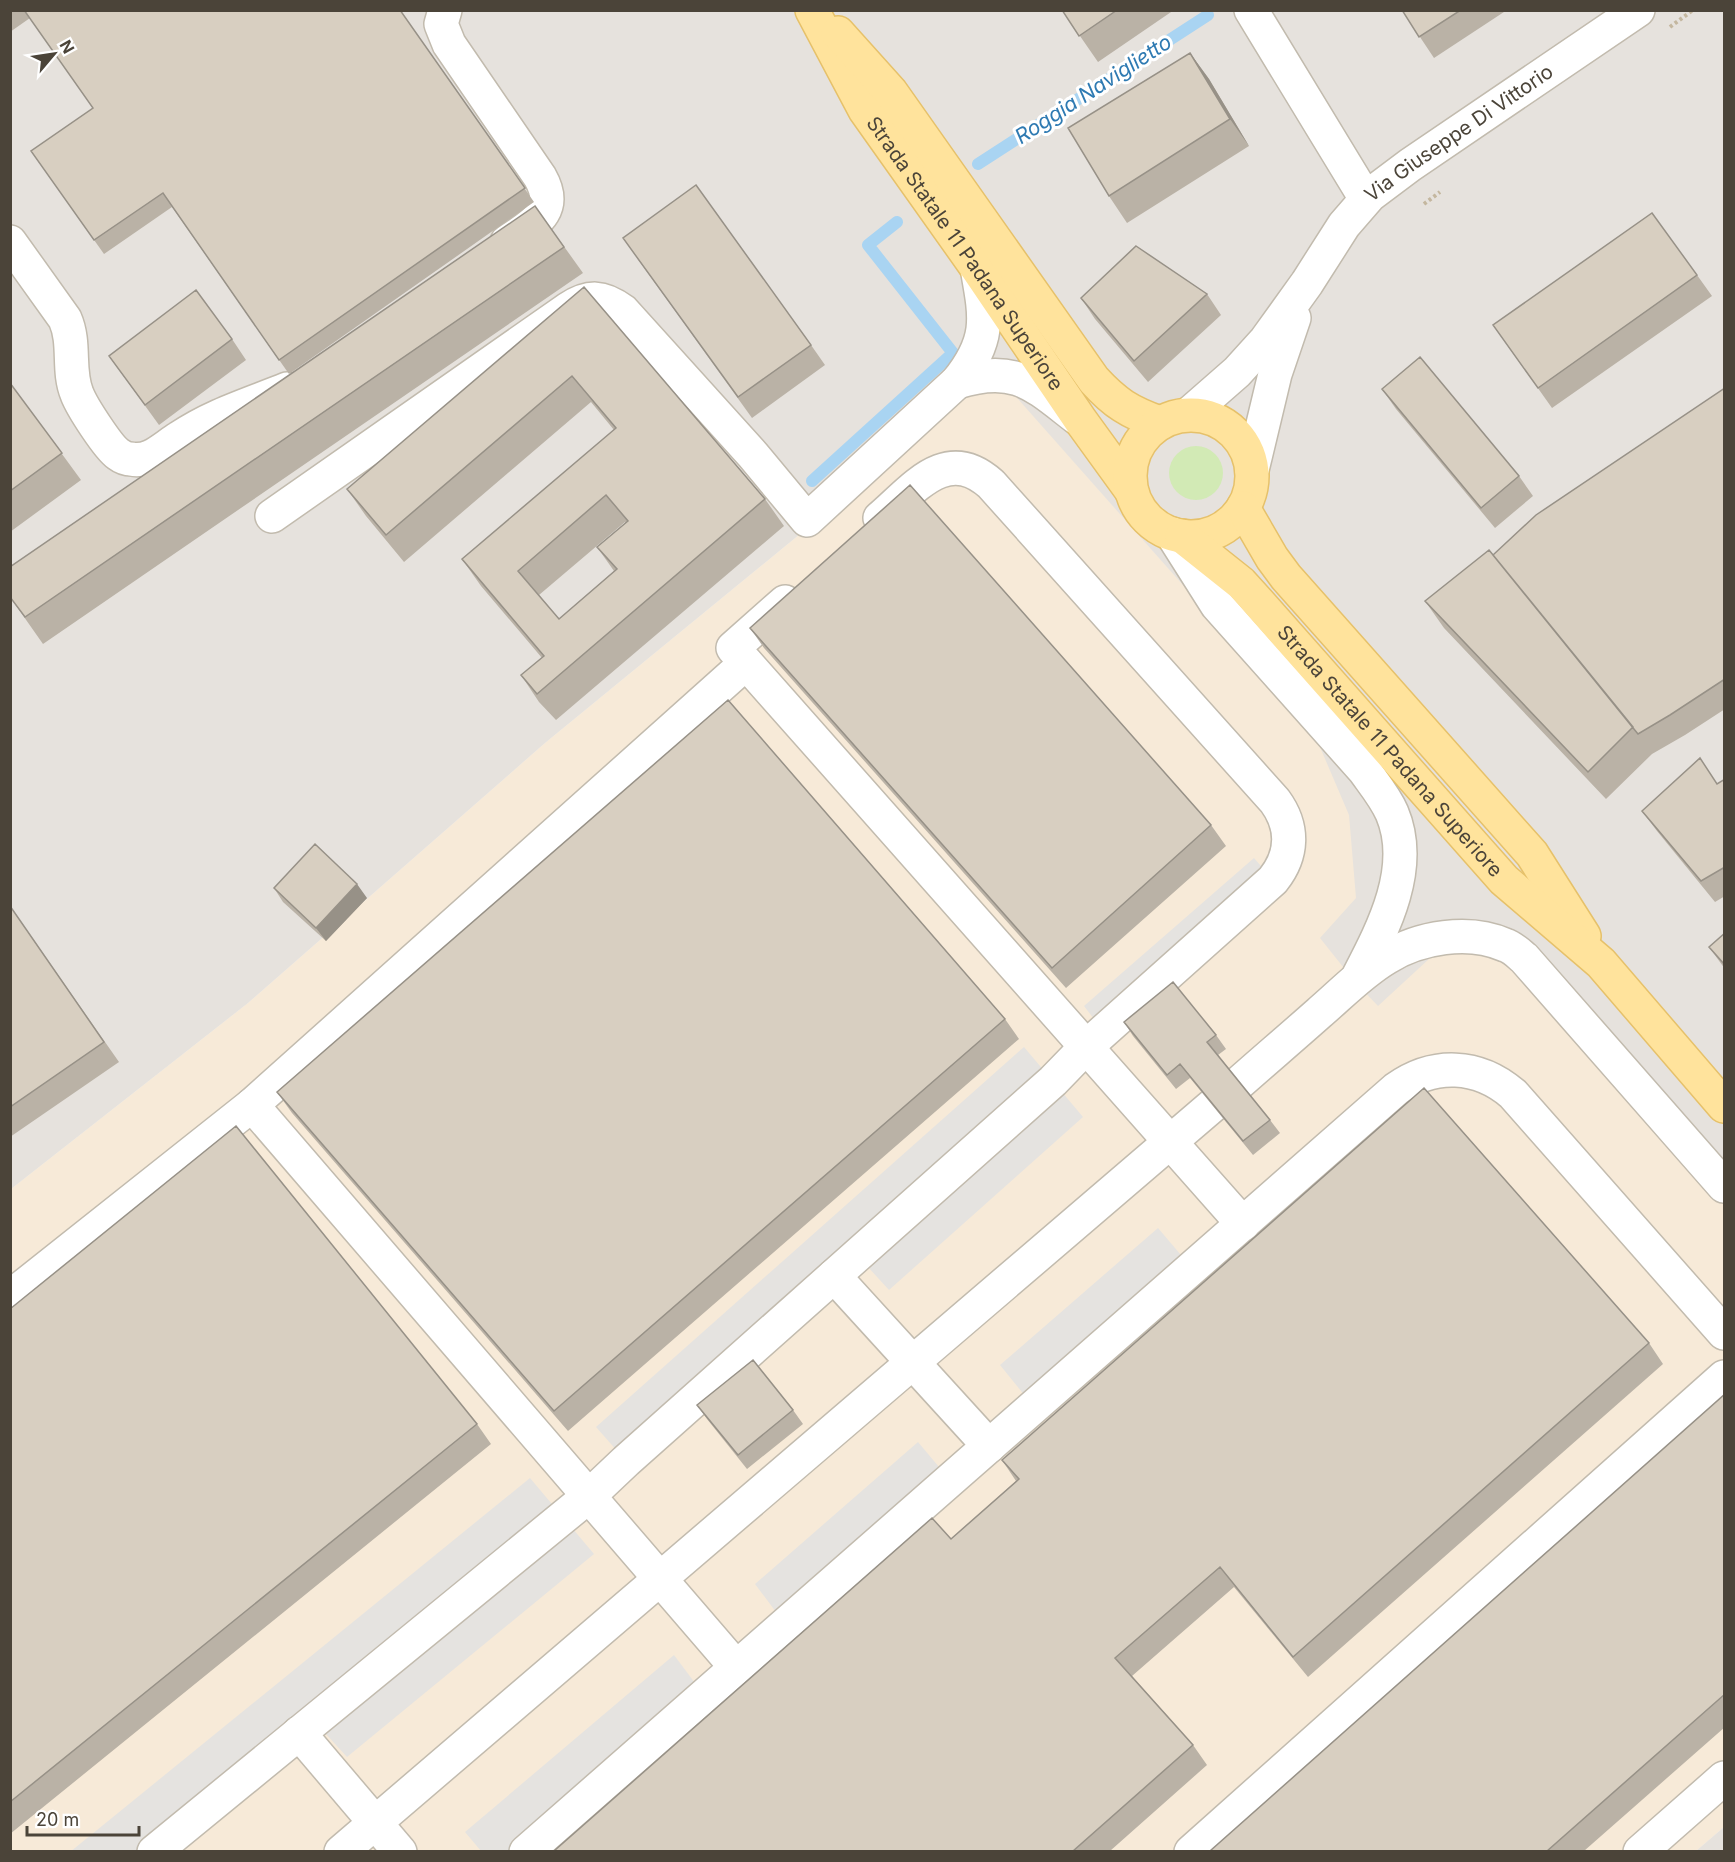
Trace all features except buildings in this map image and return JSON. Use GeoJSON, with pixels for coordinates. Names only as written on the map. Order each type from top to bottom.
{"type":"FeatureCollection","features":[{"type":"Feature","properties":{"kind":"main road","name":"Strada Statale 11 Padana Superiore"},"geometry":{"type":"LineString","coordinates":[[812,10],[865,110],[1131,490],[1134,500],[1146,517],[1162,530],[1177,535],[1241,583],[1504,880],[1601,963],[1725,1106]]}},
{"type":"Feature","properties":{"kind":"main road","name":"Strada Statale 11 Padana Superiore"},"geometry":{"type":"LineString","coordinates":[[816,10],[891,92],[1094,380],[1107,394],[1136,415],[1216,420],[1231,430],[1243,444],[1251,461],[1252,470]]}},
{"type":"Feature","properties":{"kind":"main road"},"geometry":{"type":"LineString","coordinates":[[1131,490],[1129,471],[1134,452],[1144,435],[1174,418]]}},
{"type":"Feature","properties":{"kind":"main road"},"geometry":{"type":"LineString","coordinates":[[1177,535],[1192,537],[1212,534],[1230,523],[1243,508],[1251,489],[1252,470]]}},
{"type":"Feature","properties":{"kind":"main road","name":"Strada Statale 11 Padana Superiore"},"geometry":{"type":"LineString","coordinates":[[1243,508],[1272,558],[1286,577],[1532,854],[1601,963]]}},
{"type":"Feature","properties":{"kind":"street"},"geometry":{"type":"LineString","coordinates":[[445,10],[441,24],[444,36],[540,177],[549,201],[545,211],[534,223],[485,257]]}},
{"type":"Feature","properties":{"kind":"street"},"geometry":{"type":"LineString","coordinates":[[1251,10],[1366,199]]}},
{"type":"Feature","properties":{"kind":"street","name":"Via Giuseppe Di Vittorio"},"geometry":{"type":"LineString","coordinates":[[1174,418],[1237,372],[1266,340],[1307,283],[1344,225],[1366,199],[1410,165],[1638,10]]}},
{"type":"Feature","properties":{"kind":"street"},"geometry":{"type":"LineString","coordinates":[[10,242],[56,304],[70,331],[71,371],[77,396],[117,454],[125,458],[134,460],[156,454],[178,438],[222,414],[291,387],[316,373]]}},
{"type":"Feature","properties":{"kind":"street"},"geometry":{"type":"LineString","coordinates":[[272,516],[568,309],[589,298],[612,302],[623,311],[753,455],[807,520],[957,382],[969,368],[980,347],[984,330],[984,306],[976,268]]}},
{"type":"Feature","properties":{"kind":"street","name":"Via Giuseppe Di Vittorio"},"geometry":{"type":"LineString","coordinates":[[1252,470],[1275,374],[1307,283]]}},
{"type":"Feature","properties":{"kind":"street"},"geometry":{"type":"LineString","coordinates":[[957,382],[997,374],[1021,379],[1081,421]]}},
{"type":"Feature","properties":{"kind":"street"},"geometry":{"type":"LineString","coordinates":[[154,1851],[589,1496],[1053,1081],[1086,1047],[1273,880],[1280,871],[1288,852],[1289,830],[1286,819],[1275,801],[982,476],[956,467],[931,474],[855,541]]}},
{"type":"Feature","properties":{"kind":"street"},"geometry":{"type":"LineString","coordinates":[[1177,535],[1217,604],[1364,770],[1382,794],[1392,814],[1400,847],[1393,900],[1384,926],[1355,982]]}},
{"type":"Feature","properties":{"kind":"street"},"geometry":{"type":"LineString","coordinates":[[811,579],[733,648],[1243,1224]]}},
{"type":"Feature","properties":{"kind":"street"},"geometry":{"type":"LineString","coordinates":[[10,1297],[252,1105],[746,663]]}},
{"type":"Feature","properties":{"kind":"street"},"geometry":{"type":"LineString","coordinates":[[1239,1083],[1387,957],[1423,942],[1442,938],[1488,939],[1508,945],[1524,958],[1725,1186]]}},
{"type":"Feature","properties":{"kind":"street"},"geometry":{"type":"LineString","coordinates":[[526,1851],[1401,1085],[1430,1072],[1455,1069],[1468,1071],[1492,1079],[1513,1094],[1725,1333]]}},
{"type":"Feature","properties":{"kind":"street"},"geometry":{"type":"LineString","coordinates":[[252,1105],[736,1667]]}},
{"type":"Feature","properties":{"kind":"street"},"geometry":{"type":"LineString","coordinates":[[341,1851],[1212,1106]]}},
{"type":"Feature","properties":{"kind":"street"},"geometry":{"type":"LineString","coordinates":[[834,1276],[989,1446]]}},
{"type":"Feature","properties":{"kind":"street"},"geometry":{"type":"LineString","coordinates":[[1191,1851],[1725,1377]]}},
{"type":"Feature","properties":{"kind":"street"},"geometry":{"type":"LineString","coordinates":[[299,1733],[400,1851]]}},
{"type":"Feature","properties":{"kind":"street"},"geometry":{"type":"LineString","coordinates":[[1641,1851],[1725,1778]]}},
{"type":"Feature","properties":{"kind":"shaded area"},"geometry":{"type":"Polygon","coordinates":[[[11,11],[1724,11],[1724,1198],[1504,949],[1454,951],[1429,959],[1378,1006],[1355,982],[1320,938],[1356,898],[1349,815],[1314,733],[1010,390],[972,393],[545,743],[248,1003],[11,1189],[11,11]]]}},
{"type":"Feature","properties":{"kind":"shaded area"},"geometry":{"type":"Polygon","coordinates":[[[1011,390],[1724,1198],[1724,1827],[1696,1851],[11,1852],[11,1189],[248,1003],[545,743],[972,393],[1011,390]]]}},
{"type":"Feature","properties":{"kind":"shaded area"},"geometry":{"type":"Polygon","coordinates":[[[1254,858],[1273,880],[1104,1032],[1084,1006],[1254,858]]]}},
{"type":"Feature","properties":{"kind":"shaded area"},"geometry":{"type":"Polygon","coordinates":[[[1024,1047],[1083,1117],[889,1290],[857,1255],[626,1461],[596,1427],[1024,1047]]]}},
{"type":"Feature","properties":{"kind":"shaded area"},"geometry":{"type":"Polygon","coordinates":[[[1158,1228],[1192,1268],[1034,1407],[1000,1365],[1158,1228]]]}},
{"type":"Feature","properties":{"kind":"shaded area"},"geometry":{"type":"Polygon","coordinates":[[[918,1442],[950,1480],[785,1624],[755,1584],[918,1442]]]}},
{"type":"Feature","properties":{"kind":"shaded area"},"geometry":{"type":"Polygon","coordinates":[[[530,1478],[594,1554],[347,1757],[314,1721],[154,1851],[70,1852],[530,1478]]]}},
{"type":"Feature","properties":{"kind":"shaded area"},"geometry":{"type":"Polygon","coordinates":[[[674,1655],[704,1695],[526,1851],[481,1851],[465,1832],[674,1655]]]}},
{"type":"Feature","properties":{"kind":"shaded area"},"geometry":{"type":"Polygon","coordinates":[[[1724,1827],[1724,1851],[1696,1851],[1724,1827]]]}},
{"type":"Feature","properties":{"kind":"green space"},"geometry":{"type":"Polygon","coordinates":[[[1191,446],[1201,446],[1211,450],[1219,458],[1223,473],[1219,488],[1211,496],[1201,500],[1191,500],[1181,496],[1173,488],[1169,478],[1169,468],[1173,458],[1181,450],[1191,446]]]}},
{"type":"Feature","properties":{"kind":"waterway","name":"Roggia Naviglietto"},"geometry":{"type":"LineString","coordinates":[[978,164],[1208,15]]}},
{"type":"Feature","properties":{"kind":"waterway","name":"Roggia Naviglietto"},"geometry":{"type":"LineString","coordinates":[[812,481],[953,353],[868,245],[897,222]]}}]}
